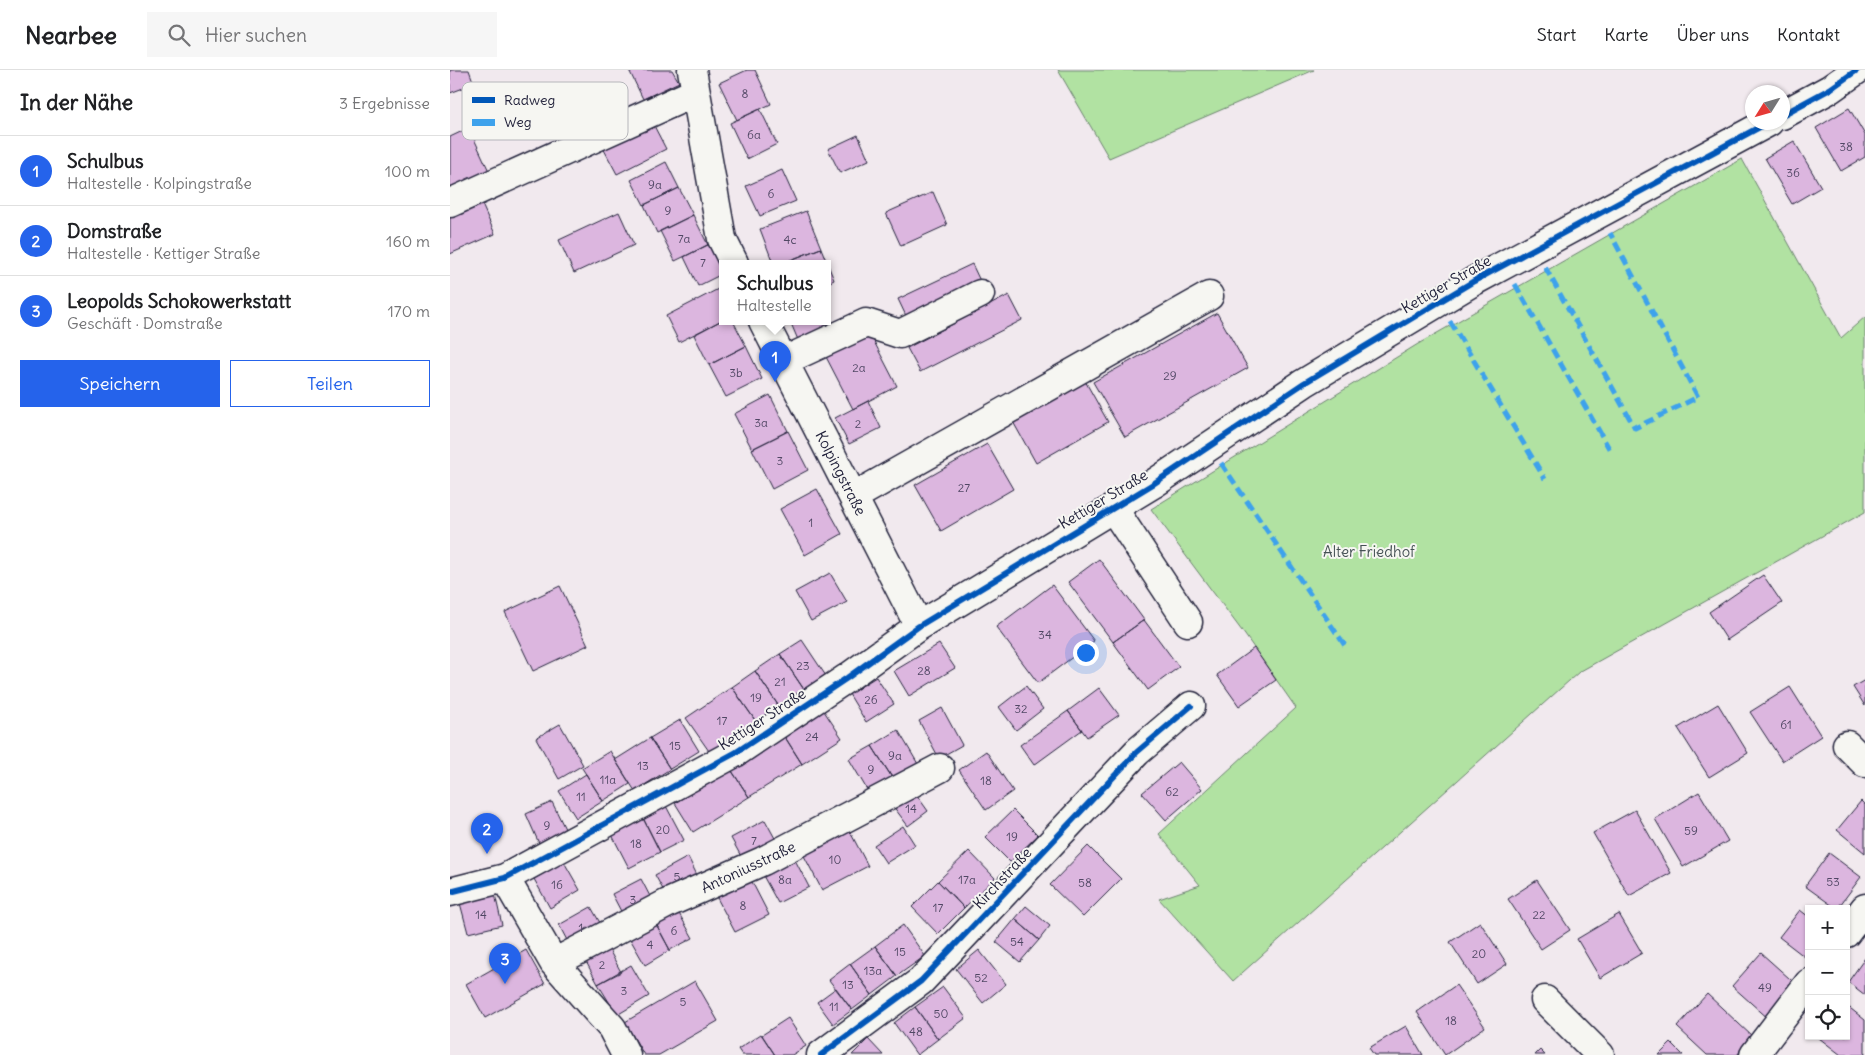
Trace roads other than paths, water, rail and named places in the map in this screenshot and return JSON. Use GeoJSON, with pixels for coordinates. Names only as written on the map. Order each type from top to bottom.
{"type":"FeatureCollection","features":[{"type":"Feature","properties":{"kind":"street"},"geometry":{"type":"LineString","coordinates":[[1790,108],[1825,79],[1858,70]]}},
{"type":"Feature","properties":{"kind":"street"},"geometry":{"type":"LineString","coordinates":[[628,114],[694,81],[722,239],[732,260]]}},
{"type":"Feature","properties":{"kind":"street","name":"Kettiger Straße"},"geometry":{"type":"LineString","coordinates":[[450,892],[505,878],[735,754],[847,678],[919,626],[1152,484],[1304,383],[1474,281],[1753,130]]}},
{"type":"Feature","properties":{"kind":"street"},"geometry":{"type":"LineString","coordinates":[[450,203],[576,140]]}},
{"type":"Feature","properties":{"kind":"street"},"geometry":{"type":"LineString","coordinates":[[784,361],[866,323],[900,334],[980,294]]}},
{"type":"Feature","properties":{"kind":"street"},"geometry":{"type":"LineString","coordinates":[[853,497],[1209,296]]}},
{"type":"Feature","properties":{"kind":"street","name":"Kolpingstraße"},"geometry":{"type":"LineString","coordinates":[[765,325],[919,626]]}},
{"type":"Feature","properties":{"kind":"street"},"geometry":{"type":"LineString","coordinates":[[1113,508],[1188,622]]}},
{"type":"Feature","properties":{"kind":"street","name":"Kirchstraße"},"geometry":{"type":"LineString","coordinates":[[821,1055],[921,981],[1137,752],[1191,706]]}},
{"type":"Feature","properties":{"kind":"street","name":"Antoniusstraße"},"geometry":{"type":"LineString","coordinates":[[554,963],[668,903],[763,862],[940,768]]}},
{"type":"Feature","properties":{"kind":"street"},"geometry":{"type":"LineString","coordinates":[[505,878],[554,963],[612,1028],[626,1055]]}},
{"type":"Feature","properties":{"kind":"street"},"geometry":{"type":"LineString","coordinates":[[1850,928],[1865,908]]}},
{"type":"Feature","properties":{"kind":"street"},"geometry":{"type":"LineString","coordinates":[[1754,1055],[1805,987]]}},
{"type":"Feature","properties":{"kind":"street"},"geometry":{"type":"LineString","coordinates":[[1545,1000],[1600,1055]]}},
{"type":"Feature","properties":{"kind":"place","name":"Schulbus"},"geometry":{"type":"Point","coordinates":[775,382]}},
{"type":"Feature","properties":{"kind":"place","name":"Domstraße"},"geometry":{"type":"Point","coordinates":[487,854]}},
{"type":"Feature","properties":{"kind":"place","name":"Leopolds Schokowerkstatt"},"geometry":{"type":"Point","coordinates":[505,984]}},
{"type":"Feature","properties":{"kind":"park label","name":"Alter Friedhof"},"geometry":{"type":"Point","coordinates":[1369,551]}}]}
